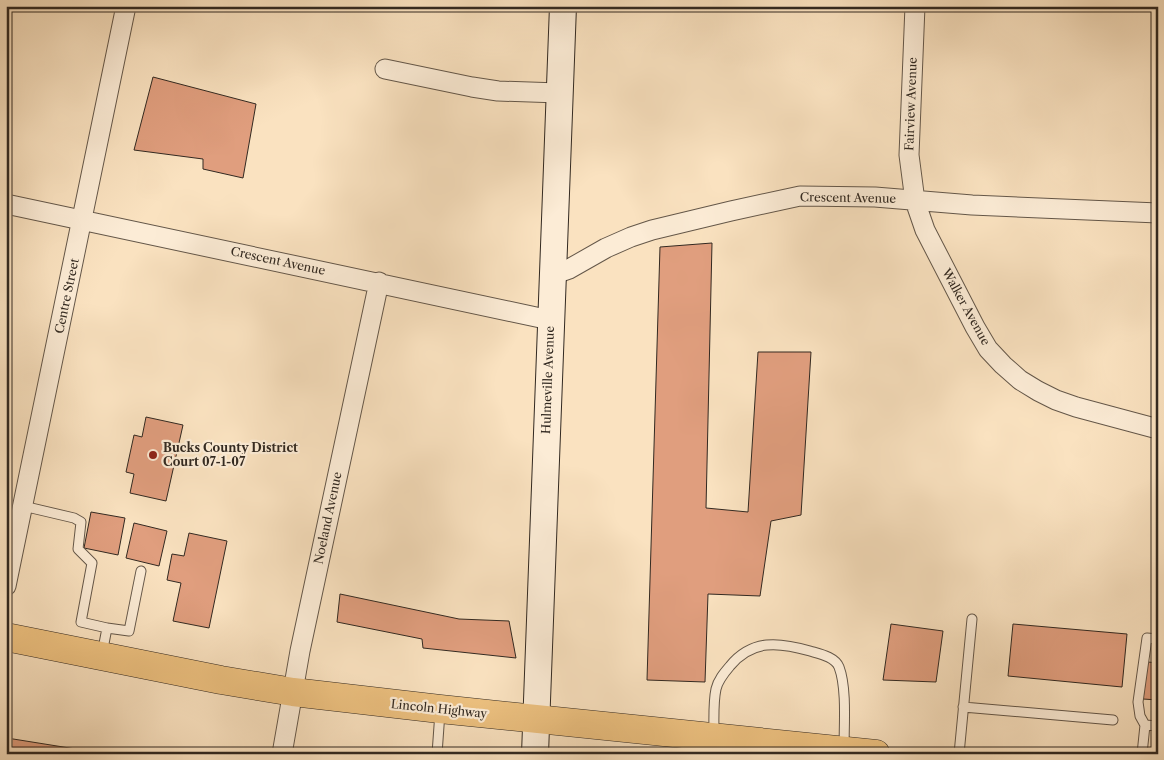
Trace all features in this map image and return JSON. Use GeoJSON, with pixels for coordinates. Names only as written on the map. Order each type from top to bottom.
{"type":"FeatureCollection","features":[{"type":"Feature","properties":{"kind":"main road","name":"Lincoln Highway"},"geometry":{"type":"LineString","coordinates":[[6,637],[220,680],[294,692],[536,719],[698,742],[844,750],[876,754]]}},
{"type":"Feature","properties":{"kind":"street","name":"Centre Street"},"geometry":{"type":"LineString","coordinates":[[6,586],[126,6]]}},
{"type":"Feature","properties":{"kind":"street","name":"Hulmeville Avenue"},"geometry":{"type":"LineString","coordinates":[[535,754],[563,6]]}},
{"type":"Feature","properties":{"kind":"street","name":"Fairview Avenue"},"geometry":{"type":"LineString","coordinates":[[915,6],[909,155],[915,201]]}},
{"type":"Feature","properties":{"kind":"street"},"geometry":{"type":"LineString","coordinates":[[384,69],[472,88],[498,91],[559,93]]}},
{"type":"Feature","properties":{"kind":"street","name":"Crescent Avenue"},"geometry":{"type":"LineString","coordinates":[[552,275],[614,244],[652,230],[730,210],[800,196],[875,196],[915,201],[1158,213]]}},
{"type":"Feature","properties":{"kind":"street","name":"Walker Avenue"},"geometry":{"type":"LineString","coordinates":[[915,201],[925,230],[963,305],[988,349],[1003,365],[1020,380],[1056,400],[1158,429]]}},
{"type":"Feature","properties":{"kind":"street","name":"Crescent Avenue"},"geometry":{"type":"LineString","coordinates":[[6,204],[379,282],[550,320]]}},
{"type":"Feature","properties":{"kind":"street","name":"Noeland Avenue"},"geometry":{"type":"LineString","coordinates":[[282,754],[302,642],[379,282]]}},
{"type":"Feature","properties":{"kind":"lane"},"geometry":{"type":"LineString","coordinates":[[23,506],[74,518],[81,522],[78,549],[92,563],[81,622],[129,631],[141,571]]}},
{"type":"Feature","properties":{"kind":"lane"},"geometry":{"type":"LineString","coordinates":[[959,754],[972,619]]}},
{"type":"Feature","properties":{"kind":"lane"},"geometry":{"type":"LineString","coordinates":[[102,657],[106,628]]}},
{"type":"Feature","properties":{"kind":"lane"},"geometry":{"type":"LineString","coordinates":[[1142,754],[1145,725],[1140,716],[1138,702],[1146,638],[1158,639]]}},
{"type":"Feature","properties":{"kind":"lane"},"geometry":{"type":"LineString","coordinates":[[698,742],[721,676],[738,656],[752,648],[770,643],[796,647],[828,656],[839,666],[844,697],[844,750]]}},
{"type":"Feature","properties":{"kind":"lane"},"geometry":{"type":"LineString","coordinates":[[963,707],[1114,720]]}},
{"type":"Feature","properties":{"kind":"lane"},"geometry":{"type":"LineString","coordinates":[[437,754],[440,709]]}},
{"type":"Feature","properties":{"kind":"lane"},"geometry":{"type":"LineString","coordinates":[[1145,725],[1158,726]]}},
{"type":"Feature","properties":{"kind":"building"},"geometry":{"type":"Polygon","coordinates":[[[153,77],[256,104],[243,178],[203,169],[203,159],[134,150],[153,77]]]}},
{"type":"Feature","properties":{"kind":"building"},"geometry":{"type":"Polygon","coordinates":[[[712,243],[706,508],[748,512],[758,352],[811,352],[801,515],[771,521],[760,596],[708,594],[705,682],[647,680],[660,247],[712,243]]]}},
{"type":"Feature","properties":{"kind":"building","name":"Bucks County District Court 07-1-07"},"geometry":{"type":"Polygon","coordinates":[[[146,417],[183,425],[166,501],[130,493],[134,474],[126,472],[134,435],[142,437],[146,417]]]}},
{"type":"Feature","properties":{"kind":"building"},"geometry":{"type":"Polygon","coordinates":[[[91,512],[125,518],[118,555],[84,548],[91,512]]]}},
{"type":"Feature","properties":{"kind":"building"},"geometry":{"type":"Polygon","coordinates":[[[134,523],[167,531],[159,566],[126,558],[134,523]]]}},
{"type":"Feature","properties":{"kind":"building"},"geometry":{"type":"Polygon","coordinates":[[[189,533],[227,541],[209,628],[173,621],[181,583],[167,580],[172,554],[184,556],[189,533]]]}},
{"type":"Feature","properties":{"kind":"building"},"geometry":{"type":"Polygon","coordinates":[[[340,594],[459,619],[509,621],[516,658],[423,648],[422,639],[337,622],[340,594]]]}},
{"type":"Feature","properties":{"kind":"building"},"geometry":{"type":"Polygon","coordinates":[[[891,624],[943,631],[936,682],[883,680],[891,624]]]}},
{"type":"Feature","properties":{"kind":"building"},"geometry":{"type":"Polygon","coordinates":[[[1013,624],[1127,634],[1122,687],[1008,676],[1013,624]]]}},
{"type":"Feature","properties":{"kind":"building"},"geometry":{"type":"Polygon","coordinates":[[[1148,662],[1158,663],[1158,700],[1143,699],[1148,662]]]}},
{"type":"Feature","properties":{"kind":"building"},"geometry":{"type":"Polygon","coordinates":[[[7,738],[107,754],[6,754],[7,738]]]}},
{"type":"Feature","properties":{"kind":"place","name":"Bucks County District Court 07-1-07"},"geometry":{"type":"Point","coordinates":[153,455]}}]}
